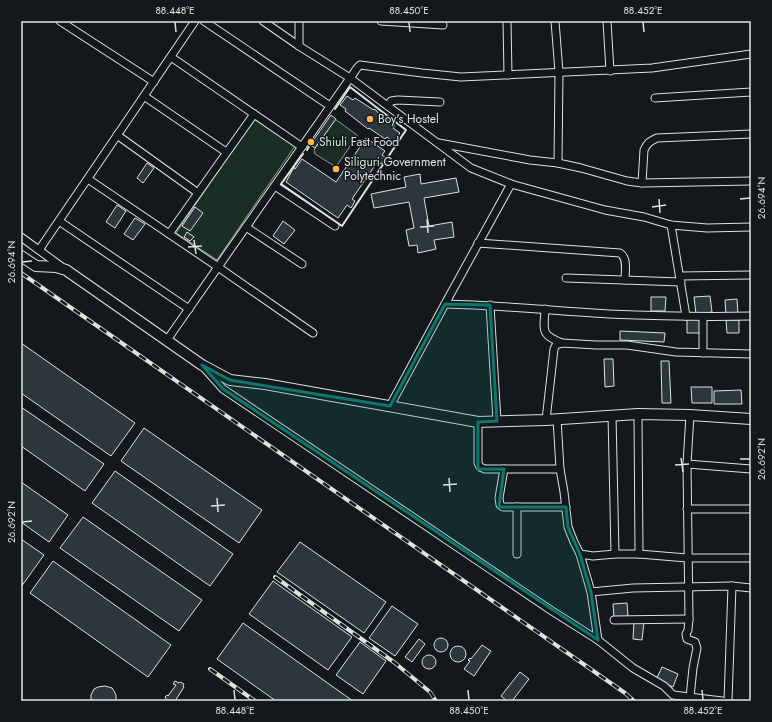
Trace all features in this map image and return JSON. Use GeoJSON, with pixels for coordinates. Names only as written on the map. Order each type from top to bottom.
{"type":"FeatureCollection","features":[{"type":"Feature","properties":{"kind":"street"},"geometry":{"type":"LineString","coordinates":[[60,21],[154,82]]}},
{"type":"Feature","properties":{"kind":"street"},"geometry":{"type":"LineString","coordinates":[[39,250],[195,21]]}},
{"type":"Feature","properties":{"kind":"street"},"geometry":{"type":"LineString","coordinates":[[204,21],[331,109]]}},
{"type":"Feature","properties":{"kind":"street"},"geometry":{"type":"LineString","coordinates":[[263,21],[298,46],[350,78],[471,168],[511,184],[605,210],[644,217],[671,226],[707,228],[751,227]]}},
{"type":"Feature","properties":{"kind":"street"},"geometry":{"type":"LineString","coordinates":[[298,46],[299,21]]}},
{"type":"Feature","properties":{"kind":"street"},"geometry":{"type":"LineString","coordinates":[[381,21],[443,25]]}},
{"type":"Feature","properties":{"kind":"street"},"geometry":{"type":"LineString","coordinates":[[507,21],[508,75]]}},
{"type":"Feature","properties":{"kind":"street"},"geometry":{"type":"LineString","coordinates":[[556,21],[560,72],[558,163]]}},
{"type":"Feature","properties":{"kind":"street"},"geometry":{"type":"LineString","coordinates":[[607,21],[610,71]]}},
{"type":"Feature","properties":{"kind":"street"},"geometry":{"type":"LineString","coordinates":[[167,340],[331,109],[360,65],[461,77],[652,68],[751,54]]}},
{"type":"Feature","properties":{"kind":"street"},"geometry":{"type":"LineString","coordinates":[[171,57],[254,114],[302,150]]}},
{"type":"Feature","properties":{"kind":"street"},"geometry":{"type":"LineString","coordinates":[[654,98],[751,92]]}},
{"type":"Feature","properties":{"kind":"street"},"geometry":{"type":"LineString","coordinates":[[144,96],[226,152]]}},
{"type":"Feature","properties":{"kind":"street"},"geometry":{"type":"LineString","coordinates":[[388,106],[391,101],[398,100],[440,102]]}},
{"type":"Feature","properties":{"kind":"street"},"geometry":{"type":"LineString","coordinates":[[169,234],[254,114]]}},
{"type":"Feature","properties":{"kind":"street"},"geometry":{"type":"LineString","coordinates":[[642,183],[644,150],[650,141],[657,138],[751,134]]}},
{"type":"Feature","properties":{"kind":"street"},"geometry":{"type":"LineString","coordinates":[[117,135],[198,193]]}},
{"type":"Feature","properties":{"kind":"street"},"geometry":{"type":"LineString","coordinates":[[438,143],[530,160],[558,163],[626,181],[642,183],[751,181]]}},
{"type":"Feature","properties":{"kind":"street"},"geometry":{"type":"LineString","coordinates":[[88,179],[313,333]]}},
{"type":"Feature","properties":{"kind":"street"},"geometry":{"type":"LineString","coordinates":[[390,406],[511,184]]}},
{"type":"Feature","properties":{"kind":"street"},"geometry":{"type":"LineString","coordinates":[[275,186],[335,226]]}},
{"type":"Feature","properties":{"kind":"street"},"geometry":{"type":"LineString","coordinates":[[59,221],[189,309]]}},
{"type":"Feature","properties":{"kind":"street"},"geometry":{"type":"LineString","coordinates":[[671,226],[686,316]]}},
{"type":"Feature","properties":{"kind":"street"},"geometry":{"type":"LineString","coordinates":[[246,227],[302,264]]}},
{"type":"Feature","properties":{"kind":"street"},"geometry":{"type":"LineString","coordinates":[[21,237],[202,365],[230,380],[265,384],[478,422],[546,420],[638,414],[751,418]]}},
{"type":"Feature","properties":{"kind":"street"},"geometry":{"type":"LineString","coordinates":[[478,243],[620,253],[623,255],[624,259],[625,280]]}},
{"type":"Feature","properties":{"kind":"street"},"geometry":{"type":"LineString","coordinates":[[21,256],[36,266],[56,267],[66,270]]}},
{"type":"Feature","properties":{"kind":"street"},"geometry":{"type":"LineString","coordinates":[[566,278],[625,280],[751,275]]}},
{"type":"Feature","properties":{"kind":"street"},"geometry":{"type":"LineString","coordinates":[[445,304],[490,305],[609,314],[703,317],[751,316]]}},
{"type":"Feature","properties":{"kind":"street"},"geometry":{"type":"LineString","coordinates":[[490,305],[497,421]]}},
{"type":"Feature","properties":{"kind":"street"},"geometry":{"type":"LineString","coordinates":[[545,309],[545,332],[551,339],[562,343],[596,346],[627,345],[670,352],[751,354]]}},
{"type":"Feature","properties":{"kind":"street"},"geometry":{"type":"LineString","coordinates":[[703,317],[703,353]]}},
{"type":"Feature","properties":{"kind":"street"},"geometry":{"type":"LineString","coordinates":[[546,420],[554,349],[556,345],[562,343]]}},
{"type":"Feature","properties":{"kind":"street"},"geometry":{"type":"LineString","coordinates":[[202,365],[223,389],[539,602],[598,640],[634,668],[664,686],[680,701]]}},
{"type":"Feature","properties":{"kind":"street"},"geometry":{"type":"LineString","coordinates":[[638,414],[639,554]]}},
{"type":"Feature","properties":{"kind":"street"},"geometry":{"type":"LineString","coordinates":[[612,415],[615,554]]}},
{"type":"Feature","properties":{"kind":"street"},"geometry":{"type":"LineString","coordinates":[[690,415],[687,464],[687,558],[689,619],[686,637],[687,639],[695,642],[697,648],[690,697]]}},
{"type":"Feature","properties":{"kind":"street"},"geometry":{"type":"LineString","coordinates":[[557,419],[560,469],[568,527],[580,554],[591,592],[598,640]]}},
{"type":"Feature","properties":{"kind":"street"},"geometry":{"type":"LineString","coordinates":[[478,422],[478,463],[480,467],[485,469],[560,469]]}},
{"type":"Feature","properties":{"kind":"street"},"geometry":{"type":"LineString","coordinates":[[687,464],[751,469]]}},
{"type":"Feature","properties":{"kind":"street"},"geometry":{"type":"LineString","coordinates":[[504,469],[499,502],[503,507],[566,507]]}},
{"type":"Feature","properties":{"kind":"street"},"geometry":{"type":"LineString","coordinates":[[517,507],[517,554]]}},
{"type":"Feature","properties":{"kind":"street"},"geometry":{"type":"LineString","coordinates":[[687,509],[751,509]]}},
{"type":"Feature","properties":{"kind":"street"},"geometry":{"type":"LineString","coordinates":[[580,554],[593,556],[639,554],[687,558],[751,558]]}},
{"type":"Feature","properties":{"kind":"street"},"geometry":{"type":"LineString","coordinates":[[591,592],[625,589],[688,587],[732,586],[751,588]]}},
{"type":"Feature","properties":{"kind":"street"},"geometry":{"type":"LineString","coordinates":[[728,701],[732,586]]}},
{"type":"Feature","properties":{"kind":"street"},"geometry":{"type":"LineString","coordinates":[[614,620],[689,619]]}},
{"type":"Feature","properties":{"kind":"street"},"geometry":{"type":"LineString","coordinates":[[673,695],[722,701]]}},
{"type":"Feature","properties":{"kind":"highlighted area"},"geometry":{"type":"Polygon","coordinates":[[[445,304],[490,305],[497,421],[478,422],[478,469],[504,469],[499,507],[566,507],[568,527],[580,554],[591,592],[598,640],[223,389],[202,365],[230,380],[390,406],[445,304]]]}},
{"type":"Feature","properties":{"kind":"green space"},"geometry":{"type":"Polygon","coordinates":[[[254,119],[295,146],[217,260],[176,233],[254,119]]]}},
{"type":"Feature","properties":{"kind":"green space"},"geometry":{"type":"Polygon","coordinates":[[[335,119],[357,135],[336,167],[315,154],[314,150],[335,119]]]}},
{"type":"Feature","properties":{"kind":"building","name":"Boy's Hostel"},"geometry":{"type":"Polygon","coordinates":[[[347,96],[353,100],[355,98],[376,110],[379,114],[395,125],[393,128],[400,133],[394,142],[387,137],[385,139],[369,128],[368,129],[345,111],[346,109],[340,105],[347,96]]]}},
{"type":"Feature","properties":{"kind":"building"},"geometry":{"type":"Polygon","coordinates":[[[331,115],[336,119],[315,148],[310,145],[331,115]]]}},
{"type":"Feature","properties":{"kind":"building"},"geometry":{"type":"Polygon","coordinates":[[[366,138],[385,151],[382,155],[386,158],[381,164],[378,161],[352,199],[355,201],[351,208],[347,205],[338,218],[286,182],[294,167],[295,169],[302,159],[336,182],[366,138]]]}},
{"type":"Feature","properties":{"kind":"building"},"geometry":{"type":"Polygon","coordinates":[[[147,163],[154,168],[143,183],[137,178],[147,163]]]}},
{"type":"Feature","properties":{"kind":"building"},"geometry":{"type":"Polygon","coordinates":[[[420,174],[421,184],[456,178],[459,192],[424,198],[429,226],[452,222],[454,237],[434,240],[436,249],[418,253],[417,245],[409,246],[406,230],[414,228],[409,202],[374,208],[371,194],[406,187],[404,177],[420,174]]]}},
{"type":"Feature","properties":{"kind":"building"},"geometry":{"type":"Polygon","coordinates":[[[117,205],[126,211],[115,228],[106,222],[117,205]]]}},
{"type":"Feature","properties":{"kind":"building"},"geometry":{"type":"Polygon","coordinates":[[[195,207],[203,213],[190,231],[182,226],[195,207]]]}},
{"type":"Feature","properties":{"kind":"building"},"geometry":{"type":"Polygon","coordinates":[[[135,218],[145,224],[133,240],[124,234],[135,218]]]}},
{"type":"Feature","properties":{"kind":"building"},"geometry":{"type":"Polygon","coordinates":[[[283,221],[295,230],[284,244],[273,236],[283,221]]]}},
{"type":"Feature","properties":{"kind":"building"},"geometry":{"type":"Polygon","coordinates":[[[187,232],[194,237],[190,241],[184,237],[187,232]]]}},
{"type":"Feature","properties":{"kind":"building"},"geometry":{"type":"Polygon","coordinates":[[[710,296],[712,312],[696,314],[694,297],[710,296]]]}},
{"type":"Feature","properties":{"kind":"building"},"geometry":{"type":"Polygon","coordinates":[[[651,297],[666,297],[665,311],[651,311],[651,297]]]}},
{"type":"Feature","properties":{"kind":"building"},"geometry":{"type":"Polygon","coordinates":[[[737,299],[738,314],[726,315],[725,300],[737,299]]]}},
{"type":"Feature","properties":{"kind":"building"},"geometry":{"type":"Polygon","coordinates":[[[687,317],[702,318],[701,333],[687,333],[687,317]]]}},
{"type":"Feature","properties":{"kind":"building"},"geometry":{"type":"Polygon","coordinates":[[[726,320],[739,320],[739,333],[727,333],[726,320]]]}},
{"type":"Feature","properties":{"kind":"building"},"geometry":{"type":"Polygon","coordinates":[[[620,331],[665,333],[664,342],[620,340],[620,331]]]}},
{"type":"Feature","properties":{"kind":"building"},"geometry":{"type":"Polygon","coordinates":[[[21,343],[135,423],[111,456],[21,393],[21,343]]]}},
{"type":"Feature","properties":{"kind":"building"},"geometry":{"type":"Polygon","coordinates":[[[604,359],[613,359],[614,386],[605,387],[604,359]]]}},
{"type":"Feature","properties":{"kind":"building"},"geometry":{"type":"Polygon","coordinates":[[[661,361],[669,361],[671,403],[662,403],[661,361]]]}},
{"type":"Feature","properties":{"kind":"building"},"geometry":{"type":"Polygon","coordinates":[[[691,387],[712,387],[712,403],[692,403],[691,387]]]}},
{"type":"Feature","properties":{"kind":"building"},"geometry":{"type":"Polygon","coordinates":[[[741,390],[742,404],[714,404],[714,391],[741,390]]]}},
{"type":"Feature","properties":{"kind":"building"},"geometry":{"type":"Polygon","coordinates":[[[21,407],[104,464],[85,491],[21,446],[21,407]]]}},
{"type":"Feature","properties":{"kind":"building"},"geometry":{"type":"Polygon","coordinates":[[[144,428],[262,510],[239,543],[121,461],[144,428]]]}},
{"type":"Feature","properties":{"kind":"building"},"geometry":{"type":"Polygon","coordinates":[[[115,471],[233,554],[210,586],[92,503],[115,471]]]}},
{"type":"Feature","properties":{"kind":"building"},"geometry":{"type":"Polygon","coordinates":[[[21,482],[68,515],[49,542],[21,522],[21,482]]]}},
{"type":"Feature","properties":{"kind":"building"},"geometry":{"type":"Polygon","coordinates":[[[83,517],[202,600],[179,631],[60,548],[83,517]]]}},
{"type":"Feature","properties":{"kind":"building"},"geometry":{"type":"Polygon","coordinates":[[[21,539],[44,555],[21,587],[21,539]]]}},
{"type":"Feature","properties":{"kind":"building"},"geometry":{"type":"Polygon","coordinates":[[[300,542],[386,602],[364,633],[277,572],[300,542]]]}},
{"type":"Feature","properties":{"kind":"building"},"geometry":{"type":"Polygon","coordinates":[[[53,561],[171,645],[148,677],[30,593],[53,561]]]}},
{"type":"Feature","properties":{"kind":"building"},"geometry":{"type":"Polygon","coordinates":[[[273,581],[352,637],[328,670],[249,614],[273,581]]]}},
{"type":"Feature","properties":{"kind":"building"},"geometry":{"type":"Polygon","coordinates":[[[627,603],[628,617],[614,618],[613,604],[627,603]]]}},
{"type":"Feature","properties":{"kind":"building"},"geometry":{"type":"Polygon","coordinates":[[[392,606],[418,624],[395,656],[369,638],[392,606]]]}},
{"type":"Feature","properties":{"kind":"building"},"geometry":{"type":"Polygon","coordinates":[[[634,621],[644,622],[642,640],[633,639],[634,621]]]}},
{"type":"Feature","properties":{"kind":"building"},"geometry":{"type":"Polygon","coordinates":[[[243,623],[353,701],[276,701],[217,659],[243,623]]]}},
{"type":"Feature","properties":{"kind":"building"},"geometry":{"type":"Polygon","coordinates":[[[438,638],[444,638],[448,642],[448,648],[444,652],[438,652],[434,648],[434,642],[438,638]]]}},
{"type":"Feature","properties":{"kind":"building"},"geometry":{"type":"Polygon","coordinates":[[[419,639],[425,644],[412,662],[405,657],[419,639]]]}},
{"type":"Feature","properties":{"kind":"building"},"geometry":{"type":"Polygon","coordinates":[[[360,642],[386,661],[363,694],[336,675],[360,642]]]}},
{"type":"Feature","properties":{"kind":"building"},"geometry":{"type":"Polygon","coordinates":[[[482,645],[491,651],[474,676],[464,669],[470,661],[468,660],[470,658],[471,659],[482,645]]]}},
{"type":"Feature","properties":{"kind":"building"},"geometry":{"type":"Polygon","coordinates":[[[458,646],[464,648],[466,654],[464,660],[458,662],[452,660],[450,654],[452,648],[458,646]]]}},
{"type":"Feature","properties":{"kind":"building"},"geometry":{"type":"Polygon","coordinates":[[[426,655],[432,655],[436,659],[436,665],[432,669],[426,669],[422,665],[422,659],[426,655]]]}},
{"type":"Feature","properties":{"kind":"building"},"geometry":{"type":"Polygon","coordinates":[[[662,667],[678,674],[673,687],[656,680],[662,667]]]}},
{"type":"Feature","properties":{"kind":"building"},"geometry":{"type":"Polygon","coordinates":[[[520,672],[529,679],[512,701],[507,701],[501,696],[520,672]]]}},
{"type":"Feature","properties":{"kind":"building"},"geometry":{"type":"Polygon","coordinates":[[[175,681],[184,684],[184,687],[175,701],[166,701],[167,700],[165,697],[167,695],[168,696],[176,685],[173,684],[175,681]]]}},
{"type":"Feature","properties":{"kind":"building"},"geometry":{"type":"Polygon","coordinates":[[[105,686],[112,688],[116,695],[116,701],[91,701],[91,695],[94,689],[105,686]]]}},
{"type":"Feature","properties":{"kind":"railway"},"geometry":{"type":"LineString","coordinates":[[21,273],[625,693],[634,701]]}},
{"type":"Feature","properties":{"kind":"railway"},"geometry":{"type":"LineString","coordinates":[[275,577],[395,663],[430,692],[436,701]]}},
{"type":"Feature","properties":{"kind":"railway"},"geometry":{"type":"LineString","coordinates":[[210,669],[255,701]]}},
{"type":"Feature","properties":{"kind":"wall"},"geometry":{"type":"LineString","coordinates":[[303,154],[281,184],[342,226],[406,130],[350,87],[335,109]]}},
{"type":"Feature","properties":{"kind":"wall"},"geometry":{"type":"LineString","coordinates":[[307,150],[311,143]]}},
{"type":"Feature","properties":{"kind":"place","name":"Boy's Hostel"},"geometry":{"type":"Point","coordinates":[370,119]}},
{"type":"Feature","properties":{"kind":"place","name":"Shiuli Fast Food"},"geometry":{"type":"Point","coordinates":[311,142]}},
{"type":"Feature","properties":{"kind":"place","name":"Siliguri Government Polytechnic"},"geometry":{"type":"Point","coordinates":[336,169]}}]}
